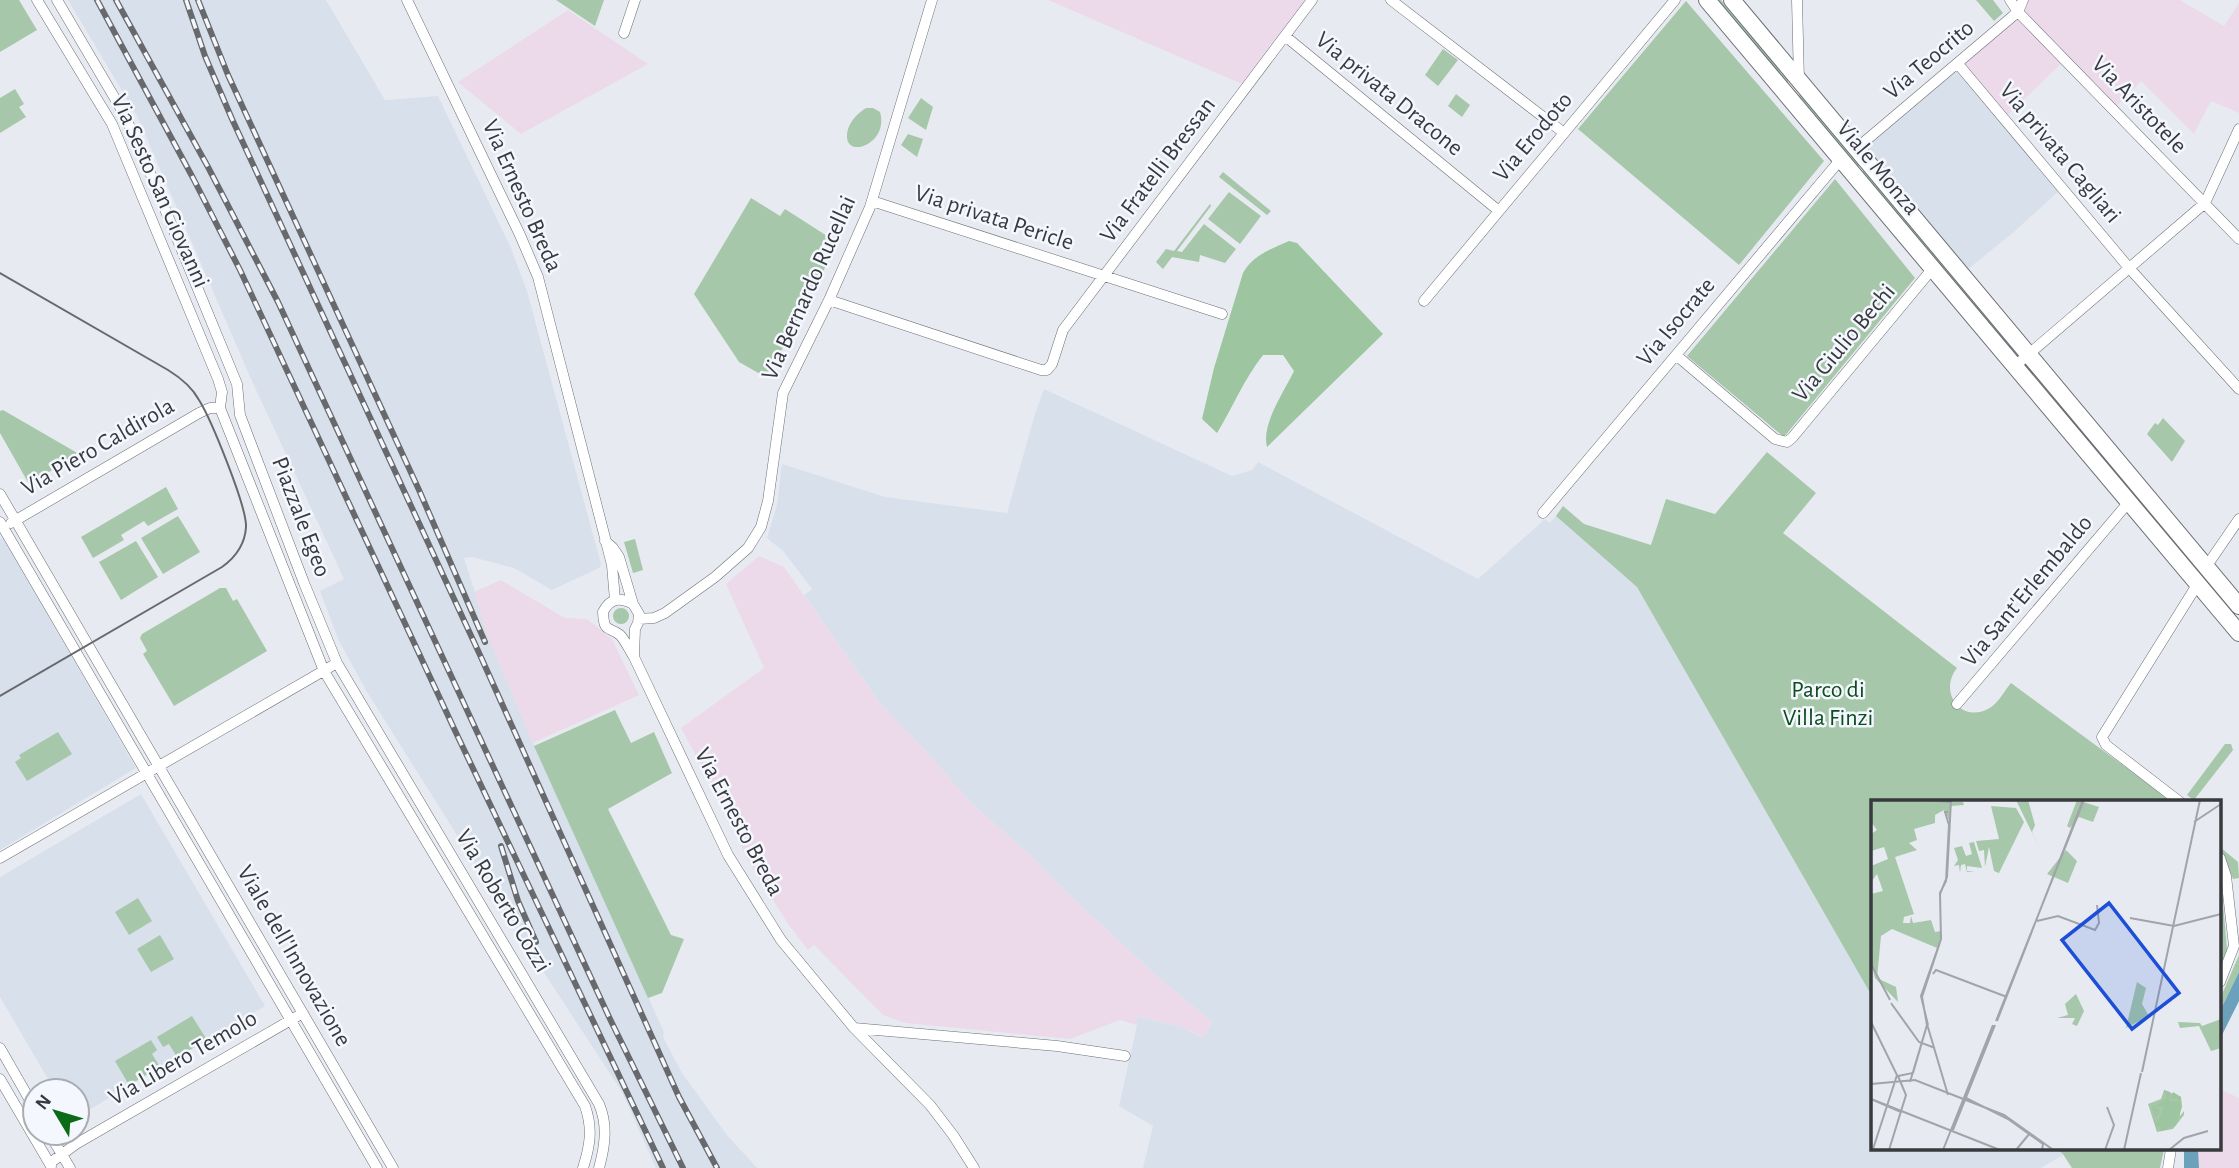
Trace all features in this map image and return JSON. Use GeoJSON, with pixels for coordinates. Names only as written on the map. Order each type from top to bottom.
{"type":"FeatureCollection","features":[{"type":"Feature","properties":{"kind":"main road","name":"Viale Monza"},"geometry":{"type":"LineString","coordinates":[[1707,0],[2239,633]]}},
{"type":"Feature","properties":{"kind":"main road","name":"Viale Monza"},"geometry":{"type":"LineString","coordinates":[[1732,0],[2239,606]]}},
{"type":"Feature","properties":{"kind":"main road"},"geometry":{"type":"LineString","coordinates":[[2197,585],[2206,568]]}},
{"type":"Feature","properties":{"kind":"street","name":"Via Sesto San Giovanni"},"geometry":{"type":"LineString","coordinates":[[37,0],[112,124],[218,379],[222,393],[220,408]]}},
{"type":"Feature","properties":{"kind":"street","name":"Via Sesto San Giovanni"},"geometry":{"type":"LineString","coordinates":[[57,0],[120,107],[139,146],[237,384]]}},
{"type":"Feature","properties":{"kind":"street","name":"Via Ernesto Breda"},"geometry":{"type":"LineString","coordinates":[[407,0],[533,263],[612,565],[615,600],[605,608],[604,620],[609,630],[620,635],[634,657],[728,855],[781,940],[854,1028],[941,1119],[974,1168]]}},
{"type":"Feature","properties":{"kind":"street"},"geometry":{"type":"LineString","coordinates":[[624,33],[635,0]]}},
{"type":"Feature","properties":{"kind":"street","name":"Via Bernardo Rucellai"},"geometry":{"type":"LineString","coordinates":[[639,619],[653,618],[670,610],[727,568],[756,537],[763,524],[783,393],[829,300],[872,201],[932,0]]}},
{"type":"Feature","properties":{"kind":"street","name":"Via Fratelli Bressan"},"geometry":{"type":"LineString","coordinates":[[829,300],[1047,370],[1052,364],[1063,330],[1312,0]]}},
{"type":"Feature","properties":{"kind":"street"},"geometry":{"type":"LineString","coordinates":[[1391,0],[1564,133]]}},
{"type":"Feature","properties":{"kind":"street","name":"Via Erodoto"},"geometry":{"type":"LineString","coordinates":[[1424,301],[1675,0]]}},
{"type":"Feature","properties":{"kind":"street"},"geometry":{"type":"LineString","coordinates":[[1797,0],[1799,82]]}},
{"type":"Feature","properties":{"kind":"street","name":"Via Aristotele"},"geometry":{"type":"LineString","coordinates":[[2010,0],[2018,12],[2239,239]]}},
{"type":"Feature","properties":{"kind":"street","name":"Via Teocrito"},"geometry":{"type":"LineString","coordinates":[[1857,148],[2018,12],[2023,0]]}},
{"type":"Feature","properties":{"kind":"street","name":"Via privata Dracone"},"geometry":{"type":"LineString","coordinates":[[1284,36],[1499,211]]}},
{"type":"Feature","properties":{"kind":"street","name":"Via privata Cagliari"},"geometry":{"type":"LineString","coordinates":[[1958,64],[2130,269],[2239,389]]}},
{"type":"Feature","properties":{"kind":"street"},"geometry":{"type":"LineString","coordinates":[[2015,366],[2205,203],[2239,129]]}},
{"type":"Feature","properties":{"kind":"street","name":"Via Isocrate"},"geometry":{"type":"LineString","coordinates":[[1544,513],[1841,159]]}},
{"type":"Feature","properties":{"kind":"street","name":"Via privata Pericle"},"geometry":{"type":"LineString","coordinates":[[872,201],[1222,314]]}},
{"type":"Feature","properties":{"kind":"street","name":"Via Giulio Bechi"},"geometry":{"type":"LineString","coordinates":[[1676,355],[1775,439],[1784,442],[1792,438],[1933,268]]}},
{"type":"Feature","properties":{"kind":"street","name":"Piazzale Egeo"},"geometry":{"type":"LineString","coordinates":[[237,384],[240,415],[337,663]]}},
{"type":"Feature","properties":{"kind":"street","name":"Via Piero Caldirola"},"geometry":{"type":"LineString","coordinates":[[1,527],[198,413],[210,408],[220,408]]}},
{"type":"Feature","properties":{"kind":"street","name":"Piazzale Egeo"},"geometry":{"type":"LineString","coordinates":[[220,408],[324,671]]}},
{"type":"Feature","properties":{"kind":"street","name":"Viale dell'Innovazione"},"geometry":{"type":"LineString","coordinates":[[0,494],[393,1168]]}},
{"type":"Feature","properties":{"kind":"street","name":"Via Sant'Erlembaldo"},"geometry":{"type":"LineString","coordinates":[[1957,704],[2128,503]]}},
{"type":"Feature","properties":{"kind":"street"},"geometry":{"type":"LineString","coordinates":[[2206,568],[2239,519]]}},
{"type":"Feature","properties":{"kind":"street","name":"Viale dell'Innovazione"},"geometry":{"type":"LineString","coordinates":[[1,527],[377,1168]]}},
{"type":"Feature","properties":{"kind":"street","name":"Via Ernesto Breda"},"geometry":{"type":"LineString","coordinates":[[605,540],[619,558],[633,604],[638,610],[634,657]]}},
{"type":"Feature","properties":{"kind":"street"},"geometry":{"type":"LineString","coordinates":[[2177,800],[2106,745],[2102,737],[2197,585]]}},
{"type":"Feature","properties":{"kind":"street"},"geometry":{"type":"LineString","coordinates":[[615,600],[633,604]]}},
{"type":"Feature","properties":{"kind":"street"},"geometry":{"type":"LineString","coordinates":[[620,635],[635,629]]}},
{"type":"Feature","properties":{"kind":"street"},"geometry":{"type":"LineString","coordinates":[[0,858],[337,663]]}},
{"type":"Feature","properties":{"kind":"street","name":"Via Roberto Cozzi"},"geometry":{"type":"LineString","coordinates":[[337,663],[596,1097],[605,1121],[599,1168]]}},
{"type":"Feature","properties":{"kind":"street","name":"Via Roberto Cozzi"},"geometry":{"type":"LineString","coordinates":[[324,671],[582,1101],[591,1134],[583,1168]]}},
{"type":"Feature","properties":{"kind":"street"},"geometry":{"type":"LineString","coordinates":[[2222,864],[2226,876],[2227,904],[2234,943],[2222,976]]}},
{"type":"Feature","properties":{"kind":"street","name":"Via Libero Temolo"},"geometry":{"type":"LineString","coordinates":[[51,1165],[76,1144],[303,1013]]}},
{"type":"Feature","properties":{"kind":"street"},"geometry":{"type":"LineString","coordinates":[[854,1028],[1057,1046],[1125,1056]]}},
{"type":"Feature","properties":{"kind":"street"},"geometry":{"type":"LineString","coordinates":[[0,1048],[21,1085]]}},
{"type":"Feature","properties":{"kind":"street"},"geometry":{"type":"LineString","coordinates":[[0,1079],[51,1165]]}},
{"type":"Feature","properties":{"kind":"street"},"geometry":{"type":"LineString","coordinates":[[57,1147],[70,1168]]}},
{"type":"Feature","properties":{"kind":"street"},"geometry":{"type":"LineString","coordinates":[[2168,1168],[2171,1150]]}},
{"type":"Feature","properties":{"kind":"shaded area"},"geometry":{"type":"Polygon","coordinates":[[[68,0],[326,0],[385,100],[438,96],[511,248],[527,291],[601,564],[599,568],[552,590],[514,568],[472,557],[464,558],[491,643],[533,743],[664,1032],[663,1037],[682,1073],[727,1135],[757,1168],[656,1168],[622,1092],[367,692],[339,641],[320,591],[344,579],[251,379],[137,116],[68,0]]]}},
{"type":"Feature","properties":{"kind":"shaded area"},"geometry":{"type":"Polygon","coordinates":[[[1048,0],[1303,0],[1304,1],[1242,84],[1048,0]]]}},
{"type":"Feature","properties":{"kind":"shaded area"},"geometry":{"type":"Polygon","coordinates":[[[2023,0],[2180,0],[2224,26],[2239,3],[2239,113],[2211,101],[2194,134],[2141,81],[2114,109],[2066,59],[2004,119],[1958,64],[2023,0]]]}},
{"type":"Feature","properties":{"kind":"shaded area"},"geometry":{"type":"Polygon","coordinates":[[[568,10],[648,64],[521,134],[458,82],[568,10]]]}},
{"type":"Feature","properties":{"kind":"shaded area"},"geometry":{"type":"Polygon","coordinates":[[[1958,64],[2062,188],[1962,274],[1857,148],[1958,64]]]}},
{"type":"Feature","properties":{"kind":"shaded area"},"geometry":{"type":"Polygon","coordinates":[[[1044,389],[1232,476],[1252,470],[1258,462],[1478,579],[1545,519],[1550,523],[1556,516],[1637,587],[1871,995],[1871,1150],[2159,1150],[2072,1168],[2063,1155],[2041,1168],[1143,1168],[1153,1126],[1119,1106],[1137,1016],[1181,1027],[1203,1037],[1212,1022],[1160,979],[1031,856],[972,804],[882,706],[804,595],[812,589],[784,552],[767,538],[777,505],[782,464],[885,497],[1007,513],[1044,389]]]}},
{"type":"Feature","properties":{"kind":"shaded area"},"geometry":{"type":"Polygon","coordinates":[[[3,538],[136,768],[0,850],[0,539],[3,538]]]}},
{"type":"Feature","properties":{"kind":"shaded area"},"geometry":{"type":"Polygon","coordinates":[[[759,556],[784,567],[882,706],[972,804],[1031,856],[1160,979],[1212,1022],[1204,1037],[1181,1027],[1137,1016],[1137,1025],[1120,1020],[1070,1039],[905,1023],[883,1015],[814,945],[808,950],[748,861],[725,809],[681,728],[764,668],[726,584],[759,556]]]}},
{"type":"Feature","properties":{"kind":"shaded area"},"geometry":{"type":"Polygon","coordinates":[[[501,580],[565,618],[587,619],[612,639],[639,695],[533,743],[487,634],[474,592],[501,580]]]}},
{"type":"Feature","properties":{"kind":"shaded area"},"geometry":{"type":"Polygon","coordinates":[[[141,794],[265,1006],[91,1109],[91,1077],[47,1077],[0,997],[0,877],[141,794]]]}},
{"type":"Feature","properties":{"kind":"shaded area"},"geometry":{"type":"Polygon","coordinates":[[[2222,1090],[2239,1098],[2239,1168],[2198,1168],[2198,1150],[2222,1150],[2222,1090]]]}},
{"type":"Feature","properties":{"kind":"green space"},"geometry":{"type":"Polygon","coordinates":[[[0,0],[19,0],[37,30],[0,52],[0,0]]]}},
{"type":"Feature","properties":{"kind":"green space"},"geometry":{"type":"Polygon","coordinates":[[[556,0],[604,0],[595,26],[556,0]]]}},
{"type":"Feature","properties":{"kind":"green space"},"geometry":{"type":"Polygon","coordinates":[[[1715,0],[1721,0],[1788,83],[1715,0]]]}},
{"type":"Feature","properties":{"kind":"green space"},"geometry":{"type":"Polygon","coordinates":[[[1976,0],[1993,0],[2003,13],[1994,21],[1976,0]]]}},
{"type":"Feature","properties":{"kind":"green space"},"geometry":{"type":"Polygon","coordinates":[[[1686,1],[1824,161],[1739,265],[1578,129],[1686,1]]]}},
{"type":"Feature","properties":{"kind":"green space"},"geometry":{"type":"Polygon","coordinates":[[[1443,49],[1458,60],[1438,86],[1425,75],[1443,49]]]}},
{"type":"Feature","properties":{"kind":"green space"},"geometry":{"type":"Polygon","coordinates":[[[15,89],[24,104],[19,107],[26,117],[0,133],[0,98],[15,89]]]}},
{"type":"Feature","properties":{"kind":"green space"},"geometry":{"type":"Polygon","coordinates":[[[1456,94],[1470,105],[1462,117],[1448,106],[1456,94]]]}},
{"type":"Feature","properties":{"kind":"green space"},"geometry":{"type":"Polygon","coordinates":[[[1798,96],[1860,165],[1857,168],[1798,96]]]}},
{"type":"Feature","properties":{"kind":"green space"},"geometry":{"type":"Polygon","coordinates":[[[921,98],[933,107],[926,130],[908,118],[921,98]]]}},
{"type":"Feature","properties":{"kind":"green space"},"geometry":{"type":"Polygon","coordinates":[[[866,108],[880,112],[881,124],[872,141],[857,147],[851,145],[847,139],[848,129],[855,117],[866,108]]]}},
{"type":"Feature","properties":{"kind":"green space"},"geometry":{"type":"Polygon","coordinates":[[[908,134],[923,139],[917,157],[901,145],[908,134]]]}},
{"type":"Feature","properties":{"kind":"green space"},"geometry":{"type":"Polygon","coordinates":[[[1864,170],[2012,346],[2009,349],[1861,173],[1864,170]]]}},
{"type":"Feature","properties":{"kind":"green space"},"geometry":{"type":"Polygon","coordinates":[[[1223,172],[1271,211],[1267,215],[1219,177],[1223,172]]]}},
{"type":"Feature","properties":{"kind":"green space"},"geometry":{"type":"Polygon","coordinates":[[[1835,179],[1915,278],[1784,437],[1687,356],[1835,179]]]}},
{"type":"Feature","properties":{"kind":"green space"},"geometry":{"type":"Polygon","coordinates":[[[1229,192],[1261,216],[1240,244],[1208,219],[1229,192]]]}},
{"type":"Feature","properties":{"kind":"green space"},"geometry":{"type":"Polygon","coordinates":[[[751,198],[780,216],[785,209],[838,243],[767,378],[739,362],[694,294],[751,198]]]}},
{"type":"Feature","properties":{"kind":"green space"},"geometry":{"type":"Polygon","coordinates":[[[1210,204],[1177,251],[1182,252],[1204,224],[1236,249],[1225,263],[1200,255],[1199,262],[1172,257],[1163,269],[1156,262],[1166,249],[1174,251],[1210,204]]]}},
{"type":"Feature","properties":{"kind":"green space"},"geometry":{"type":"Polygon","coordinates":[[[1289,241],[1297,243],[1383,334],[1267,447],[1270,418],[1294,371],[1283,355],[1263,355],[1244,383],[1217,433],[1202,419],[1214,368],[1243,273],[1257,257],[1289,241]]]}},
{"type":"Feature","properties":{"kind":"green space"},"geometry":{"type":"Polygon","coordinates":[[[2032,370],[2151,515],[2029,372],[2032,370]]]}},
{"type":"Feature","properties":{"kind":"green space"},"geometry":{"type":"Polygon","coordinates":[[[3,410],[79,454],[29,484],[0,433],[0,411],[3,410]]]}},
{"type":"Feature","properties":{"kind":"green space"},"geometry":{"type":"Polygon","coordinates":[[[2163,418],[2185,441],[2172,462],[2147,434],[2155,423],[2158,425],[2163,418]]]}},
{"type":"Feature","properties":{"kind":"green space","name":"Parco di Villa Finzi"},"geometry":{"type":"Polygon","coordinates":[[[1767,452],[1816,493],[1783,533],[1957,668],[1950,687],[1955,703],[1961,709],[1978,712],[1992,707],[2011,683],[2170,800],[1871,800],[1871,995],[1637,587],[1556,516],[1563,506],[1584,524],[1651,545],[1666,499],[1715,514],[1767,452]]]}},
{"type":"Feature","properties":{"kind":"green space"},"geometry":{"type":"Polygon","coordinates":[[[166,487],[178,509],[148,526],[144,521],[121,535],[124,540],[93,558],[81,537],[166,487]]]}},
{"type":"Feature","properties":{"kind":"green space"},"geometry":{"type":"Polygon","coordinates":[[[178,516],[200,552],[163,574],[141,538],[178,516]]]}},
{"type":"Feature","properties":{"kind":"green space"},"geometry":{"type":"Polygon","coordinates":[[[635,539],[643,570],[633,573],[624,542],[635,539]]]}},
{"type":"Feature","properties":{"kind":"green space"},"geometry":{"type":"Polygon","coordinates":[[[136,541],[158,577],[121,600],[99,562],[136,541]]]}},
{"type":"Feature","properties":{"kind":"green space"},"geometry":{"type":"Polygon","coordinates":[[[220,588],[226,588],[233,601],[237,599],[267,651],[174,706],[143,654],[147,651],[140,638],[142,634],[220,588]]]}},
{"type":"Feature","properties":{"kind":"green space"},"geometry":{"type":"Polygon","coordinates":[[[618,608],[624,608],[629,616],[627,622],[618,624],[613,619],[613,613],[618,608]]]}},
{"type":"Feature","properties":{"kind":"green space"},"geometry":{"type":"Polygon","coordinates":[[[615,710],[631,743],[654,732],[672,773],[608,809],[671,935],[684,939],[662,993],[648,998],[534,746],[615,710]]]}},
{"type":"Feature","properties":{"kind":"green space"},"geometry":{"type":"Polygon","coordinates":[[[58,732],[72,754],[27,781],[15,762],[21,758],[19,755],[58,732]]]}},
{"type":"Feature","properties":{"kind":"green space"},"geometry":{"type":"Polygon","coordinates":[[[2225,744],[2231,744],[2233,750],[2194,800],[2187,795],[2225,744]]]}},
{"type":"Feature","properties":{"kind":"green space"},"geometry":{"type":"Polygon","coordinates":[[[2222,849],[2238,862],[2239,878],[2233,879],[2222,849]]]}},
{"type":"Feature","properties":{"kind":"green space"},"geometry":{"type":"Polygon","coordinates":[[[2222,891],[2227,949],[2222,963],[2222,891]]]}},
{"type":"Feature","properties":{"kind":"green space"},"geometry":{"type":"Polygon","coordinates":[[[138,898],[152,921],[129,935],[115,912],[138,898]]]}},
{"type":"Feature","properties":{"kind":"green space"},"geometry":{"type":"Polygon","coordinates":[[[160,935],[174,959],[151,972],[137,949],[160,935]]]}},
{"type":"Feature","properties":{"kind":"green space"},"geometry":{"type":"Polygon","coordinates":[[[2239,955],[2239,972],[2222,1007],[2222,994],[2239,955]]]}},
{"type":"Feature","properties":{"kind":"green space"},"geometry":{"type":"Polygon","coordinates":[[[192,1016],[207,1040],[177,1057],[169,1044],[163,1047],[157,1037],[192,1016]]]}},
{"type":"Feature","properties":{"kind":"green space"},"geometry":{"type":"Polygon","coordinates":[[[151,1040],[157,1050],[152,1054],[160,1067],[129,1085],[115,1061],[151,1040]]]}},
{"type":"Feature","properties":{"kind":"green space"},"geometry":{"type":"Polygon","coordinates":[[[2058,1150],[2164,1150],[2160,1168],[2072,1168],[2058,1150]]]}},
{"type":"Feature","properties":{"kind":"water"},"geometry":{"type":"Polygon","coordinates":[[[2239,972],[2239,1001],[2222,1035],[2222,1007],[2239,972]]]}},
{"type":"Feature","properties":{"kind":"water"},"geometry":{"type":"Polygon","coordinates":[[[2184,1150],[2198,1150],[2199,1168],[2184,1168],[2184,1150]]]}},
{"type":"Feature","properties":{"kind":"tram line"},"geometry":{"type":"LineString","coordinates":[[0,273],[168,370],[190,387],[205,410],[219,443],[241,501],[246,527],[239,550],[222,567],[0,696]]}},
{"type":"Feature","properties":{"kind":"railway"},"geometry":{"type":"LineString","coordinates":[[97,0],[240,270],[663,1168]]}},
{"type":"Feature","properties":{"kind":"railway"},"geometry":{"type":"LineString","coordinates":[[116,0],[208,167],[278,302],[610,1019],[683,1168]]}},
{"type":"Feature","properties":{"kind":"railway"},"geometry":{"type":"LineString","coordinates":[[186,0],[205,56],[232,119],[480,655],[679,1097],[717,1168]]}},
{"type":"Feature","properties":{"kind":"railway"},"geometry":{"type":"LineString","coordinates":[[198,0],[228,75],[419,490],[485,642]]}},
{"type":"Feature","properties":{"kind":"railway"},"geometry":{"type":"LineString","coordinates":[[501,846],[518,901],[536,942]]}}]}
